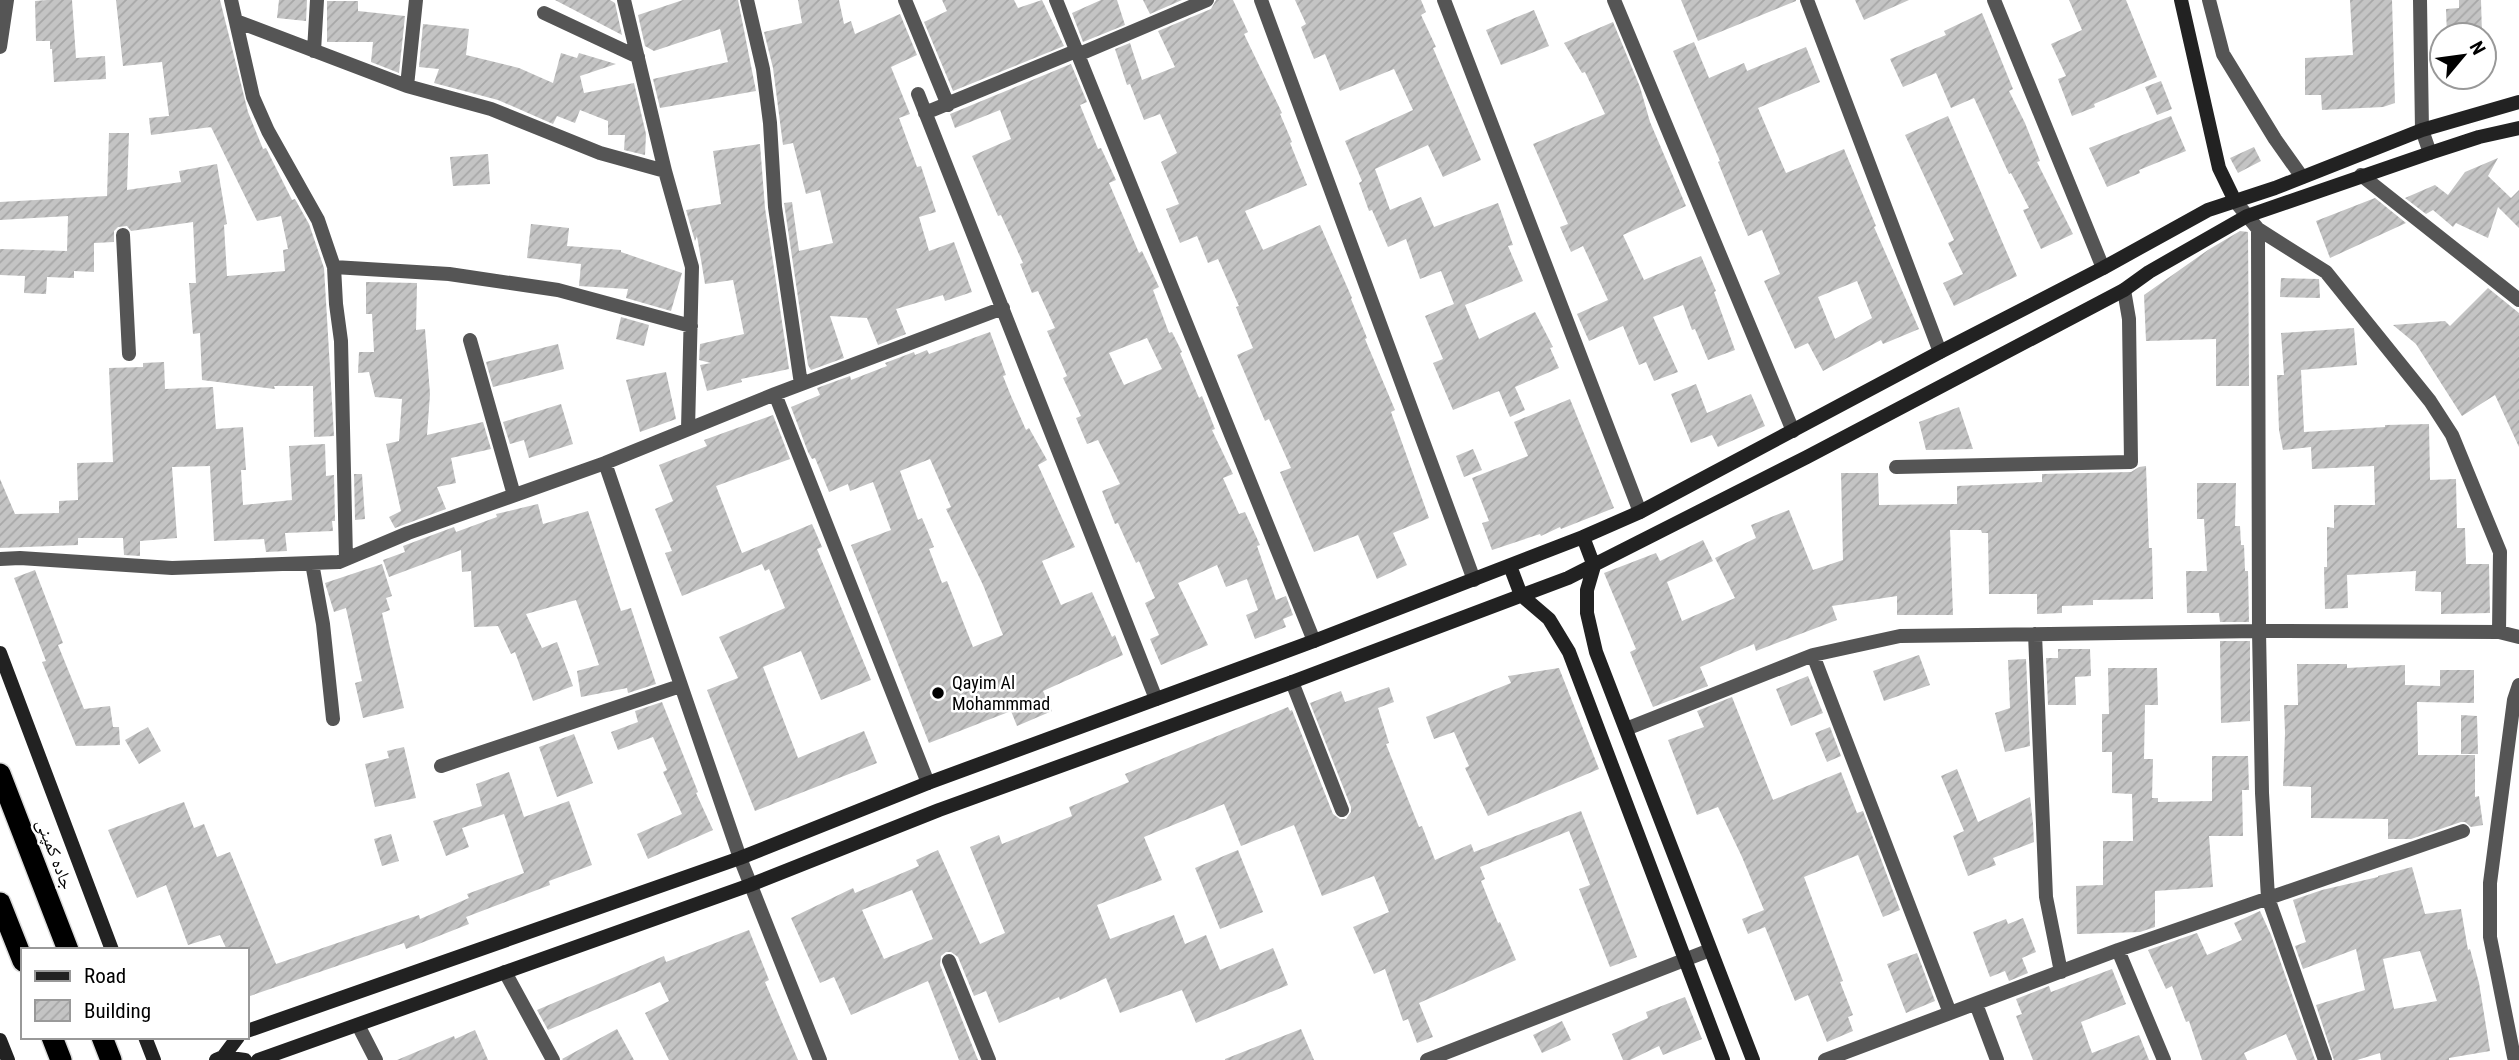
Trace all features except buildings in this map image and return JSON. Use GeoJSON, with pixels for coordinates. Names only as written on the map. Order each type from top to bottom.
{"type":"FeatureCollection","features":[{"type":"Feature","properties":{"kind":"highway","name":"جاده کمپنی"},"geometry":{"type":"LineString","coordinates":[[0,774],[67,948]]}},
{"type":"Feature","properties":{"kind":"highway"},"geometry":{"type":"LineString","coordinates":[[0,903],[21,956]]}},
{"type":"Feature","properties":{"kind":"highway"},"geometry":{"type":"LineString","coordinates":[[53,1039],[61,1060]]}},
{"type":"Feature","properties":{"kind":"highway"},"geometry":{"type":"LineString","coordinates":[[103,1039],[111,1060]]}},
{"type":"Feature","properties":{"kind":"street"},"geometry":{"type":"LineString","coordinates":[[0,47],[7,0]]}},
{"type":"Feature","properties":{"kind":"street"},"geometry":{"type":"LineString","coordinates":[[231,0],[253,97],[268,131],[318,220],[334,267],[341,341],[346,559]]}},
{"type":"Feature","properties":{"kind":"street"},"geometry":{"type":"LineString","coordinates":[[314,51],[317,0]]}},
{"type":"Feature","properties":{"kind":"street"},"geometry":{"type":"LineString","coordinates":[[407,86],[416,0]]}},
{"type":"Feature","properties":{"kind":"street"},"geometry":{"type":"LineString","coordinates":[[624,0],[665,171],[692,267],[688,429]]}},
{"type":"Feature","properties":{"kind":"street"},"geometry":{"type":"LineString","coordinates":[[747,0],[763,69],[770,122],[775,207],[801,384]]}},
{"type":"Feature","properties":{"kind":"street"},"geometry":{"type":"LineString","coordinates":[[905,0],[948,105]]}},
{"type":"Feature","properties":{"kind":"street"},"geometry":{"type":"LineString","coordinates":[[1056,0],[1314,641]]}},
{"type":"Feature","properties":{"kind":"street"},"geometry":{"type":"LineString","coordinates":[[925,113],[1207,0]]}},
{"type":"Feature","properties":{"kind":"street"},"geometry":{"type":"LineString","coordinates":[[1261,0],[1474,580]]}},
{"type":"Feature","properties":{"kind":"street"},"geometry":{"type":"LineString","coordinates":[[1444,0],[1640,512]]}},
{"type":"Feature","properties":{"kind":"street"},"geometry":{"type":"LineString","coordinates":[[1614,0],[1793,431]]}},
{"type":"Feature","properties":{"kind":"street"},"geometry":{"type":"LineString","coordinates":[[1807,0],[1940,352]]}},
{"type":"Feature","properties":{"kind":"street"},"geometry":{"type":"LineString","coordinates":[[1994,0],[2104,268]]}},
{"type":"Feature","properties":{"kind":"street"},"geometry":{"type":"LineString","coordinates":[[2181,0],[2219,168],[2235,201],[2258,229],[2326,272],[2430,401],[2452,435],[2500,552],[2499,632]]}},
{"type":"Feature","properties":{"kind":"street"},"geometry":{"type":"LineString","coordinates":[[2209,0],[2223,54],[2275,139],[2302,177]]}},
{"type":"Feature","properties":{"kind":"street"},"geometry":{"type":"LineString","coordinates":[[2420,0],[2422,130],[2430,153]]}},
{"type":"Feature","properties":{"kind":"street"},"geometry":{"type":"LineString","coordinates":[[544,13],[638,57]]}},
{"type":"Feature","properties":{"kind":"street"},"geometry":{"type":"LineString","coordinates":[[236,21],[407,86],[491,109],[600,153],[665,171]]}},
{"type":"Feature","properties":{"kind":"street"},"geometry":{"type":"LineString","coordinates":[[918,94],[1156,699]]}},
{"type":"Feature","properties":{"kind":"street"},"geometry":{"type":"LineString","coordinates":[[248,1031],[740,858],[929,783],[1314,641],[1583,537],[1640,512],[2104,268],[2208,210],[2422,130],[2519,102]]}},
{"type":"Feature","properties":{"kind":"street"},"geometry":{"type":"LineString","coordinates":[[258,1060],[750,885],[939,810],[1293,682],[1594,566],[2124,290],[2148,272],[2247,216],[2361,175],[2479,137],[2519,128]]}},
{"type":"Feature","properties":{"kind":"street"},"geometry":{"type":"LineString","coordinates":[[2361,175],[2519,300]]}},
{"type":"Feature","properties":{"kind":"street"},"geometry":{"type":"LineString","coordinates":[[2258,229],[2259,631],[2262,793],[2268,898],[2325,1060]]}},
{"type":"Feature","properties":{"kind":"street"},"geometry":{"type":"LineString","coordinates":[[123,235],[129,354]]}},
{"type":"Feature","properties":{"kind":"street"},"geometry":{"type":"LineString","coordinates":[[2136,250],[2148,272]]}},
{"type":"Feature","properties":{"kind":"street"},"geometry":{"type":"LineString","coordinates":[[334,267],[449,274],[558,290],[691,326]]}},
{"type":"Feature","properties":{"kind":"street"},"geometry":{"type":"LineString","coordinates":[[1896,467],[2131,462],[2129,319],[2124,290]]}},
{"type":"Feature","properties":{"kind":"street"},"geometry":{"type":"LineString","coordinates":[[0,559],[172,568],[339,562],[408,533],[605,463],[775,394],[1003,308]]}},
{"type":"Feature","properties":{"kind":"street"},"geometry":{"type":"LineString","coordinates":[[470,340],[514,495]]}},
{"type":"Feature","properties":{"kind":"street"},"geometry":{"type":"LineString","coordinates":[[775,394],[929,783]]}},
{"type":"Feature","properties":{"kind":"street"},"geometry":{"type":"LineString","coordinates":[[605,463],[740,858],[820,1060]]}},
{"type":"Feature","properties":{"kind":"street"},"geometry":{"type":"LineString","coordinates":[[1583,537],[1594,566],[1587,590],[1587,612],[1596,652],[1754,1060]]}},
{"type":"Feature","properties":{"kind":"street"},"geometry":{"type":"LineString","coordinates":[[312,563],[323,624],[333,719]]}},
{"type":"Feature","properties":{"kind":"street"},"geometry":{"type":"LineString","coordinates":[[1510,566],[1521,595],[1549,619],[1569,652],[1723,1060]]}},
{"type":"Feature","properties":{"kind":"street"},"geometry":{"type":"LineString","coordinates":[[1626,729],[1813,655],[1900,636],[2259,631],[2499,632],[2519,636]]}},
{"type":"Feature","properties":{"kind":"street"},"geometry":{"type":"LineString","coordinates":[[2035,634],[2046,897],[2061,972]]}},
{"type":"Feature","properties":{"kind":"street"},"geometry":{"type":"LineString","coordinates":[[0,653],[111,948]]}},
{"type":"Feature","properties":{"kind":"street"},"geometry":{"type":"LineString","coordinates":[[1813,655],[1950,1013]]}},
{"type":"Feature","properties":{"kind":"street"},"geometry":{"type":"LineString","coordinates":[[1293,682],[1342,810]]}},
{"type":"Feature","properties":{"kind":"street"},"geometry":{"type":"LineString","coordinates":[[2514,1057],[2490,937],[2490,883],[2514,700],[2519,685]]}},
{"type":"Feature","properties":{"kind":"street"},"geometry":{"type":"LineString","coordinates":[[441,766],[680,686]]}},
{"type":"Feature","properties":{"kind":"street"},"geometry":{"type":"LineString","coordinates":[[1825,1060],[2118,950],[2463,831]]}},
{"type":"Feature","properties":{"kind":"street"},"geometry":{"type":"LineString","coordinates":[[1427,1060],[1710,950]]}},
{"type":"Feature","properties":{"kind":"street"},"geometry":{"type":"LineString","coordinates":[[2118,950],[2164,1060]]}},
{"type":"Feature","properties":{"kind":"street"},"geometry":{"type":"LineString","coordinates":[[949,961],[989,1060]]}},
{"type":"Feature","properties":{"kind":"street"},"geometry":{"type":"LineString","coordinates":[[505,972],[553,1060]]}},
{"type":"Feature","properties":{"kind":"street"},"geometry":{"type":"LineString","coordinates":[[1976,1004],[1997,1060]]}},
{"type":"Feature","properties":{"kind":"street"},"geometry":{"type":"LineString","coordinates":[[358,1025],[376,1060]]}},
{"type":"Feature","properties":{"kind":"street"},"geometry":{"type":"LineString","coordinates":[[146,1039],[154,1060]]}},
{"type":"Feature","properties":{"kind":"street"},"geometry":{"type":"LineString","coordinates":[[219,1058],[237,1039]]}},
{"type":"Feature","properties":{"kind":"street"},"geometry":{"type":"LineString","coordinates":[[0,1040],[8,1060]]}},
{"type":"Feature","properties":{"kind":"street"},"geometry":{"type":"LineString","coordinates":[[219,1058],[245,1060]]}},
{"type":"Feature","properties":{"kind":"place","name":"Qayim Al Mohammmad"},"geometry":{"type":"Point","coordinates":[938,693]}}]}
